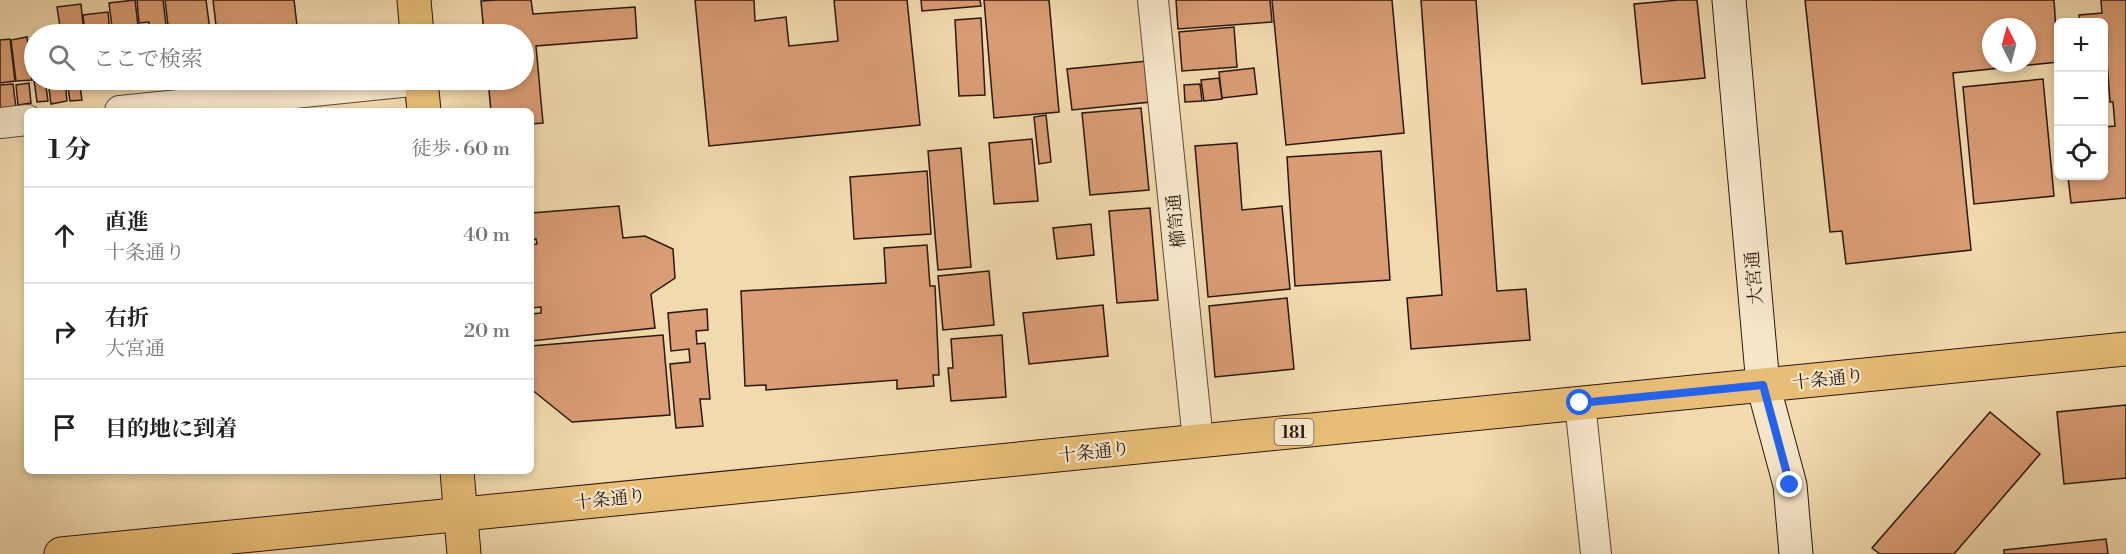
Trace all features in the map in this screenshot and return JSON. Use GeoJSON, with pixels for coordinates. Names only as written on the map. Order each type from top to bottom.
{"type":"FeatureCollection","features":[{"type":"Feature","properties":{"kind":"main road"},"geometry":{"type":"LineString","coordinates":[[414,0],[416,24]]}},
{"type":"Feature","properties":{"kind":"main road","name":"十条通り"},"geometry":{"type":"LineString","coordinates":[[61,554],[184,548],[461,514],[2126,349]]}},
{"type":"Feature","properties":{"kind":"main road"},"geometry":{"type":"LineString","coordinates":[[457,474],[464,554]]}},
{"type":"Feature","properties":{"kind":"street","name":"櫛笥通"},"geometry":{"type":"LineString","coordinates":[[1153,0],[1198,441]]}},
{"type":"Feature","properties":{"kind":"street","name":"大宮通"},"geometry":{"type":"LineString","coordinates":[[1729,0],[1763,385],[1790,485],[1796,554]]}},
{"type":"Feature","properties":{"kind":"street"},"geometry":{"type":"LineString","coordinates":[[163,108],[422,90]]}},
{"type":"Feature","properties":{"kind":"street"},"geometry":{"type":"LineString","coordinates":[[0,123],[24,120]]}},
{"type":"Feature","properties":{"kind":"street"},"geometry":{"type":"LineString","coordinates":[[1580,403],[1596,554]]}},
{"type":"Feature","properties":{"kind":"building"},"geometry":{"type":"Polygon","coordinates":[[[135,0],[138,24],[112,24],[109,3],[135,0]]]}},
{"type":"Feature","properties":{"kind":"building"},"geometry":{"type":"Polygon","coordinates":[[[137,0],[163,0],[166,24],[139,23],[137,0]]]}},
{"type":"Feature","properties":{"kind":"building"},"geometry":{"type":"Polygon","coordinates":[[[165,0],[206,0],[209,24],[168,24],[165,0]]]}},
{"type":"Feature","properties":{"kind":"building"},"geometry":{"type":"Polygon","coordinates":[[[213,0],[294,0],[297,24],[216,24],[213,0]]]}},
{"type":"Feature","properties":{"kind":"building"},"geometry":{"type":"Polygon","coordinates":[[[531,0],[533,14],[635,7],[637,38],[536,46],[543,123],[534,124],[534,108],[491,108],[489,90],[534,90],[534,24],[483,24],[481,1],[531,0]]]}},
{"type":"Feature","properties":{"kind":"building"},"geometry":{"type":"Polygon","coordinates":[[[695,0],[754,0],[755,21],[786,17],[789,46],[838,41],[834,0],[907,0],[920,125],[709,146],[695,0]]]}},
{"type":"Feature","properties":{"kind":"building"},"geometry":{"type":"Polygon","coordinates":[[[921,0],[980,0],[981,6],[922,11],[921,0]]]}},
{"type":"Feature","properties":{"kind":"building"},"geometry":{"type":"Polygon","coordinates":[[[984,0],[1049,0],[1059,112],[994,118],[984,0]]]}},
{"type":"Feature","properties":{"kind":"building"},"geometry":{"type":"Polygon","coordinates":[[[1176,0],[1270,0],[1272,22],[1178,29],[1176,0]]]}},
{"type":"Feature","properties":{"kind":"building"},"geometry":{"type":"Polygon","coordinates":[[[1272,0],[1392,0],[1404,133],[1286,145],[1272,0]]]}},
{"type":"Feature","properties":{"kind":"building"},"geometry":{"type":"Polygon","coordinates":[[[1421,0],[1476,0],[1497,291],[1526,289],[1530,340],[1411,349],[1407,298],[1442,295],[1421,0]]]}},
{"type":"Feature","properties":{"kind":"building"},"geometry":{"type":"Polygon","coordinates":[[[1697,0],[1705,78],[1642,84],[1634,4],[1697,0]]]}},
{"type":"Feature","properties":{"kind":"building"},"geometry":{"type":"Polygon","coordinates":[[[1805,0],[2054,0],[2054,62],[2036,64],[2036,18],[1982,18],[1982,70],[1953,73],[1971,250],[1846,264],[1842,231],[1830,232],[1805,0]]]}},
{"type":"Feature","properties":{"kind":"building"},"geometry":{"type":"Polygon","coordinates":[[[2101,0],[2126,0],[2126,198],[2071,203],[2068,180],[2108,180],[2108,127],[2115,126],[2108,75],[2108,18],[2079,18],[2079,15],[2102,13],[2101,0]]]}},
{"type":"Feature","properties":{"kind":"building"},"geometry":{"type":"Polygon","coordinates":[[[81,4],[83,24],[60,24],[57,7],[81,4]]]}},
{"type":"Feature","properties":{"kind":"building"},"geometry":{"type":"Polygon","coordinates":[[[108,12],[109,24],[84,24],[83,15],[108,12]]]}},
{"type":"Feature","properties":{"kind":"building"},"geometry":{"type":"Polygon","coordinates":[[[981,18],[985,95],[959,96],[955,20],[981,18]]]}},
{"type":"Feature","properties":{"kind":"building"},"geometry":{"type":"Polygon","coordinates":[[[1234,27],[1237,67],[1182,71],[1179,32],[1234,27]]]}},
{"type":"Feature","properties":{"kind":"building"},"geometry":{"type":"Polygon","coordinates":[[[24,38],[24,80],[16,81],[11,40],[24,38]]]}},
{"type":"Feature","properties":{"kind":"building"},"geometry":{"type":"Polygon","coordinates":[[[10,39],[15,81],[0,83],[0,40],[10,39]]]}},
{"type":"Feature","properties":{"kind":"building"},"geometry":{"type":"Polygon","coordinates":[[[1147,61],[1151,102],[1072,110],[1067,69],[1147,61]]]}},
{"type":"Feature","properties":{"kind":"building"},"geometry":{"type":"Polygon","coordinates":[[[1254,68],[1257,94],[1222,98],[1219,72],[1254,68]]]}},
{"type":"Feature","properties":{"kind":"building"},"geometry":{"type":"Polygon","coordinates":[[[1219,78],[1222,99],[1204,101],[1201,80],[1219,78]]]}},
{"type":"Feature","properties":{"kind":"building"},"geometry":{"type":"Polygon","coordinates":[[[2043,79],[2054,196],[1974,204],[1963,87],[2043,79]]]}},
{"type":"Feature","properties":{"kind":"building"},"geometry":{"type":"Polygon","coordinates":[[[13,84],[16,108],[0,111],[0,85],[13,84]]]}},
{"type":"Feature","properties":{"kind":"building"},"geometry":{"type":"Polygon","coordinates":[[[24,84],[24,90],[30,90],[31,103],[18,105],[16,85],[24,84]]]}},
{"type":"Feature","properties":{"kind":"building"},"geometry":{"type":"Polygon","coordinates":[[[1200,84],[1202,101],[1185,102],[1184,85],[1200,84]]]}},
{"type":"Feature","properties":{"kind":"building"},"geometry":{"type":"Polygon","coordinates":[[[35,90],[46,90],[48,101],[37,102],[35,90]]]}},
{"type":"Feature","properties":{"kind":"building"},"geometry":{"type":"Polygon","coordinates":[[[49,90],[66,90],[67,101],[51,104],[49,90]]]}},
{"type":"Feature","properties":{"kind":"building"},"geometry":{"type":"Polygon","coordinates":[[[68,90],[80,90],[82,100],[70,101],[68,90]]]}},
{"type":"Feature","properties":{"kind":"building"},"geometry":{"type":"Polygon","coordinates":[[[1141,108],[1149,190],[1090,195],[1082,113],[1141,108]]]}},
{"type":"Feature","properties":{"kind":"building"},"geometry":{"type":"Polygon","coordinates":[[[1046,115],[1051,162],[1039,164],[1034,117],[1046,115]]]}},
{"type":"Feature","properties":{"kind":"building"},"geometry":{"type":"Polygon","coordinates":[[[1032,139],[1038,201],[994,204],[989,143],[1032,139]]]}},
{"type":"Feature","properties":{"kind":"building"},"geometry":{"type":"Polygon","coordinates":[[[1237,143],[1242,210],[1282,206],[1290,289],[1208,297],[1195,146],[1237,143]]]}},
{"type":"Feature","properties":{"kind":"building"},"geometry":{"type":"Polygon","coordinates":[[[961,148],[971,267],[938,270],[928,151],[961,148]]]}},
{"type":"Feature","properties":{"kind":"building"},"geometry":{"type":"Polygon","coordinates":[[[1381,151],[1390,280],[1295,286],[1287,157],[1381,151]]]}},
{"type":"Feature","properties":{"kind":"building"},"geometry":{"type":"Polygon","coordinates":[[[927,171],[931,234],[854,239],[850,177],[927,171]]]}},
{"type":"Feature","properties":{"kind":"building"},"geometry":{"type":"Polygon","coordinates":[[[619,206],[623,238],[645,236],[673,249],[675,278],[651,294],[655,328],[534,341],[534,314],[541,313],[541,307],[534,308],[534,244],[537,244],[536,239],[534,239],[534,213],[619,206]]]}},
{"type":"Feature","properties":{"kind":"building"},"geometry":{"type":"Polygon","coordinates":[[[1150,208],[1158,300],[1117,303],[1109,211],[1150,208]]]}},
{"type":"Feature","properties":{"kind":"building"},"geometry":{"type":"Polygon","coordinates":[[[1091,224],[1094,255],[1057,259],[1053,228],[1091,224]]]}},
{"type":"Feature","properties":{"kind":"building"},"geometry":{"type":"Polygon","coordinates":[[[927,245],[930,286],[935,286],[939,375],[933,375],[934,386],[897,389],[897,380],[766,390],[766,385],[745,386],[741,291],[886,283],[884,248],[927,245]]]}},
{"type":"Feature","properties":{"kind":"building"},"geometry":{"type":"Polygon","coordinates":[[[989,271],[994,325],[943,330],[938,276],[989,271]]]}},
{"type":"Feature","properties":{"kind":"building"},"geometry":{"type":"Polygon","coordinates":[[[1287,298],[1294,369],[1215,377],[1209,306],[1287,298]]]}},
{"type":"Feature","properties":{"kind":"building"},"geometry":{"type":"Polygon","coordinates":[[[1103,305],[1108,356],[1029,364],[1023,313],[1103,305]]]}},
{"type":"Feature","properties":{"kind":"building"},"geometry":{"type":"Polygon","coordinates":[[[707,309],[708,330],[696,331],[697,344],[705,343],[710,399],[700,399],[703,426],[676,428],[670,364],[690,362],[689,349],[671,351],[668,313],[707,309]]]}},
{"type":"Feature","properties":{"kind":"building"},"geometry":{"type":"Polygon","coordinates":[[[663,335],[670,415],[572,422],[534,391],[534,346],[663,335]]]}},
{"type":"Feature","properties":{"kind":"building"},"geometry":{"type":"Polygon","coordinates":[[[1002,335],[1006,397],[951,401],[948,368],[953,368],[951,339],[1002,335]]]}},
{"type":"Feature","properties":{"kind":"building"},"geometry":{"type":"Polygon","coordinates":[[[2126,405],[2126,478],[2064,484],[2057,412],[2126,405]]]}},
{"type":"Feature","properties":{"kind":"building"},"geometry":{"type":"Polygon","coordinates":[[[1990,412],[2040,454],[1954,554],[1880,554],[1872,548],[1990,412]]]}},
{"type":"Feature","properties":{"kind":"building"},"geometry":{"type":"Polygon","coordinates":[[[2106,539],[2108,554],[2004,554],[2004,550],[2106,539]]]}},
{"type":"Feature","properties":{"kind":"route"},"geometry":{"type":"LineString","coordinates":[[1580,403],[1763,385],[1790,485]]}}]}
